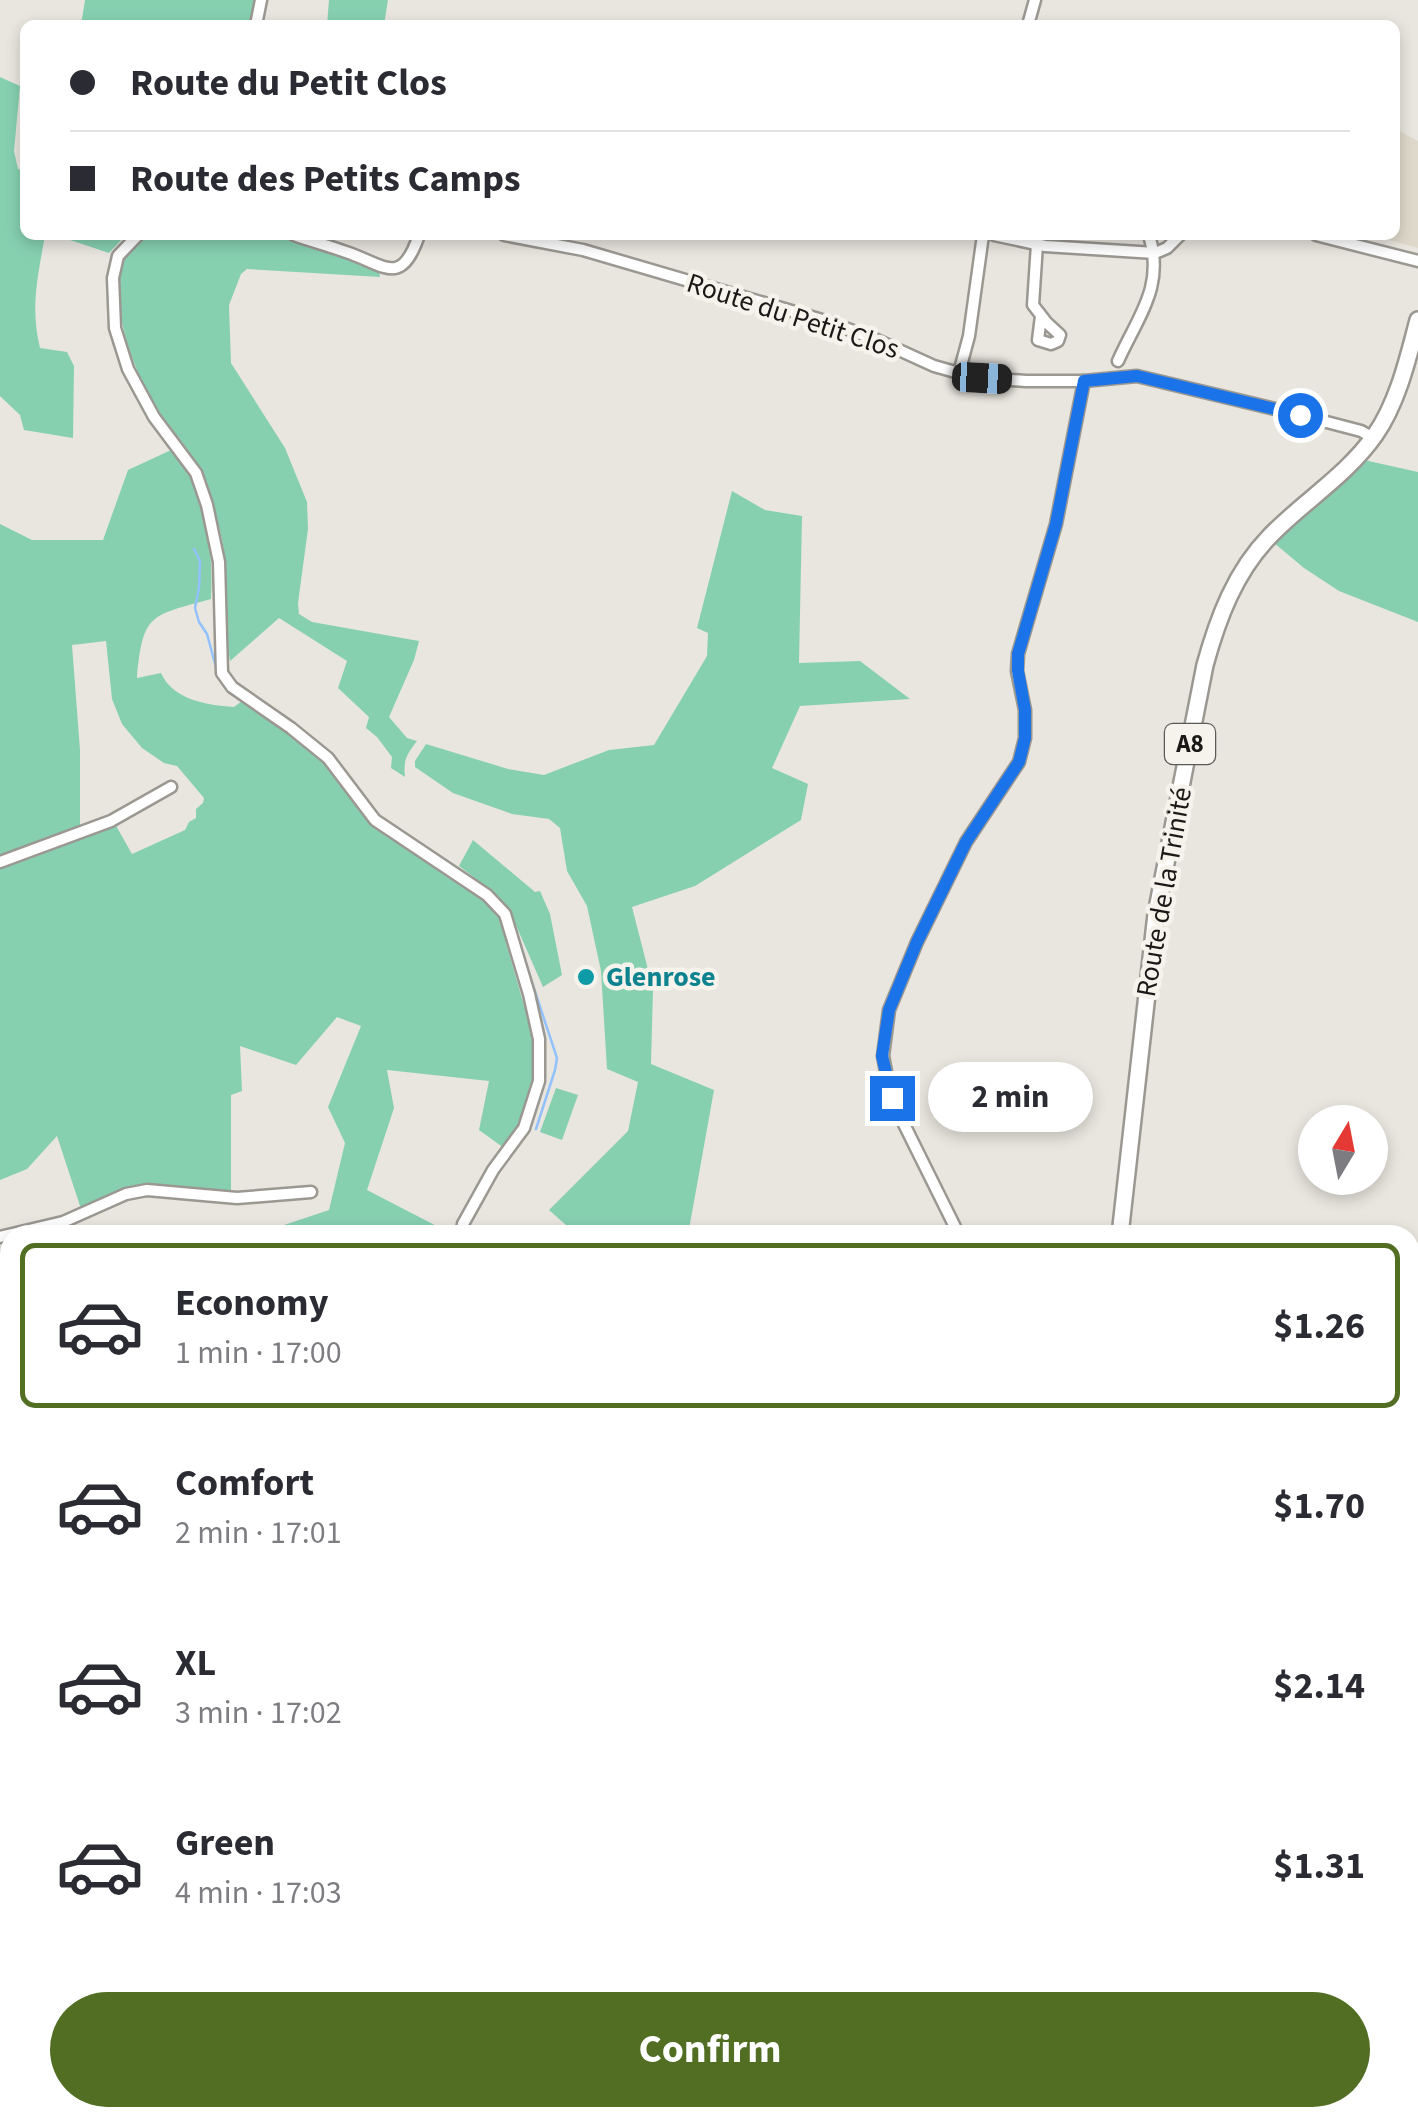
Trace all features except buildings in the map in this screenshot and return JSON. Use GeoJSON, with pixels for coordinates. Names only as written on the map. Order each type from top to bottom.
{"type":"FeatureCollection","features":[{"type":"Feature","properties":{"kind":"main road","name":"Route de la Trinité"},"geometry":{"type":"LineString","coordinates":[[1121,1225],[1156,914],[1204,665],[1216,626],[1226,599],[1270,535],[1374,438],[1413,363],[1418,320]]}},
{"type":"Feature","properties":{"kind":"street"},"geometry":{"type":"LineString","coordinates":[[133,240],[118,256],[113,278],[115,328],[128,369],[154,417],[196,472],[218,562],[222,673],[232,686],[328,758],[375,820],[487,895],[505,914],[539,1039],[540,1080],[524,1128],[493,1170],[463,1225]]}},
{"type":"Feature","properties":{"kind":"street"},"geometry":{"type":"LineString","coordinates":[[310,240],[382,268],[393,268],[407,261],[417,240]]}},
{"type":"Feature","properties":{"kind":"street","name":"Route du Petit Clos"},"geometry":{"type":"LineString","coordinates":[[530,240],[583,250],[830,322],[959,373],[982,378],[1084,381],[1137,376],[1300,415],[1374,438]]}},
{"type":"Feature","properties":{"kind":"street"},"geometry":{"type":"LineString","coordinates":[[583,250],[585,240]]}},
{"type":"Feature","properties":{"kind":"street"},"geometry":{"type":"LineString","coordinates":[[959,373],[969,336],[982,240]]}},
{"type":"Feature","properties":{"kind":"street"},"geometry":{"type":"LineString","coordinates":[[1018,240],[1155,254],[1175,240]]}},
{"type":"Feature","properties":{"kind":"street"},"geometry":{"type":"LineString","coordinates":[[1118,361],[1154,286],[1155,254],[1151,240]]}},
{"type":"Feature","properties":{"kind":"street"},"geometry":{"type":"LineString","coordinates":[[1336,240],[1418,261]]}},
{"type":"Feature","properties":{"kind":"street"},"geometry":{"type":"LineString","coordinates":[[1037,244],[1033,304],[1041,316]]}},
{"type":"Feature","properties":{"kind":"street"},"geometry":{"type":"LineString","coordinates":[[954,1225],[892,1098],[882,1056],[889,1010],[966,842],[1019,762],[1025,738],[1025,710],[1018,654],[1056,524],[1084,381]]}},
{"type":"Feature","properties":{"kind":"street"},"geometry":{"type":"LineString","coordinates":[[0,862],[111,821],[171,787]]}},
{"type":"Feature","properties":{"kind":"street"},"geometry":{"type":"LineString","coordinates":[[54,1225],[126,1194],[148,1190],[238,1198],[310,1192]]}},
{"type":"Feature","properties":{"kind":"shaded area"},"geometry":{"type":"Polygon","coordinates":[[[1400,132],[1418,141],[1418,248],[1388,240],[1400,240],[1400,132]]]}},
{"type":"Feature","properties":{"kind":"green space"},"geometry":{"type":"Polygon","coordinates":[[[85,0],[255,0],[251,20],[82,20],[85,0]]]}},
{"type":"Feature","properties":{"kind":"green space"},"geometry":{"type":"Polygon","coordinates":[[[329,0],[388,0],[385,20],[327,20],[329,0]]]}},
{"type":"Feature","properties":{"kind":"green space"},"geometry":{"type":"Polygon","coordinates":[[[0,77],[20,86],[14,151],[20,170],[20,240],[44,240],[36,292],[37,333],[40,348],[67,352],[74,366],[73,438],[24,430],[20,415],[0,396],[0,77]]]}},
{"type":"Feature","properties":{"kind":"green space"},"geometry":{"type":"Polygon","coordinates":[[[70,240],[121,240],[109,253],[70,240]]]}},
{"type":"Feature","properties":{"kind":"green space"},"geometry":{"type":"Polygon","coordinates":[[[140,240],[291,240],[379,271],[380,277],[247,269],[241,274],[229,305],[231,363],[285,448],[307,502],[299,614],[312,622],[419,641],[389,717],[407,738],[417,741],[406,758],[405,777],[391,768],[392,757],[366,728],[369,717],[338,688],[347,661],[279,618],[230,661],[225,558],[205,483],[186,447],[149,395],[125,336],[120,275],[131,249],[140,240]]]}},
{"type":"Feature","properties":{"kind":"green space"},"geometry":{"type":"Polygon","coordinates":[[[171,450],[191,479],[203,511],[210,554],[211,599],[175,609],[154,620],[143,640],[137,678],[161,673],[182,695],[213,705],[234,707],[242,701],[272,720],[322,762],[371,825],[482,900],[499,918],[533,1037],[534,1081],[518,1125],[504,1148],[479,1130],[489,1081],[387,1070],[394,1108],[367,1190],[435,1225],[284,1225],[329,1210],[345,1143],[328,1107],[361,1026],[337,1017],[296,1065],[240,1046],[242,1091],[231,1095],[231,1194],[150,1187],[81,1209],[57,1136],[27,1169],[0,1180],[0,866],[115,824],[132,854],[185,830],[196,818],[196,809],[204,798],[177,766],[164,763],[142,748],[122,724],[112,699],[106,641],[72,645],[80,750],[80,830],[0,859],[0,524],[32,540],[103,540],[128,470],[171,450]]]}},
{"type":"Feature","properties":{"kind":"green space"},"geometry":{"type":"Polygon","coordinates":[[[1364,460],[1418,472],[1418,622],[1339,591],[1273,542],[1364,460]]]}},
{"type":"Feature","properties":{"kind":"green space"},"geometry":{"type":"Polygon","coordinates":[[[732,491],[765,510],[802,516],[799,663],[860,661],[910,699],[800,706],[772,768],[808,784],[801,820],[695,886],[632,907],[653,989],[651,1064],[714,1090],[690,1225],[566,1225],[549,1210],[628,1131],[638,1082],[607,1069],[601,971],[587,906],[567,871],[560,828],[549,819],[512,814],[453,793],[415,767],[415,761],[426,744],[508,769],[544,775],[609,750],[654,745],[707,656],[708,633],[697,628],[732,491]]]}},
{"type":"Feature","properties":{"kind":"green space"},"geometry":{"type":"Polygon","coordinates":[[[473,840],[535,892],[540,891],[550,914],[562,975],[543,987],[511,914],[492,891],[459,866],[473,840]]]}},
{"type":"Feature","properties":{"kind":"green space"},"geometry":{"type":"Polygon","coordinates":[[[556,1088],[578,1095],[562,1140],[540,1132],[556,1088]]]}},
{"type":"Feature","properties":{"kind":"waterway"},"geometry":{"type":"LineString","coordinates":[[194,549],[200,561],[195,608],[217,671]]}},
{"type":"Feature","properties":{"kind":"waterway"},"geometry":{"type":"LineString","coordinates":[[512,922],[557,1058],[536,1129]]}},
{"type":"Feature","properties":{"kind":"place","name":"Glenrose"},"geometry":{"type":"Point","coordinates":[586,977]}},
{"type":"Feature","properties":{"kind":"route"},"geometry":{"type":"LineString","coordinates":[[892,1098],[882,1056],[889,1010],[966,842],[1019,762],[1025,738],[1025,710],[1018,654],[1056,524],[1084,381],[1137,376],[1300,415]]}}]}
